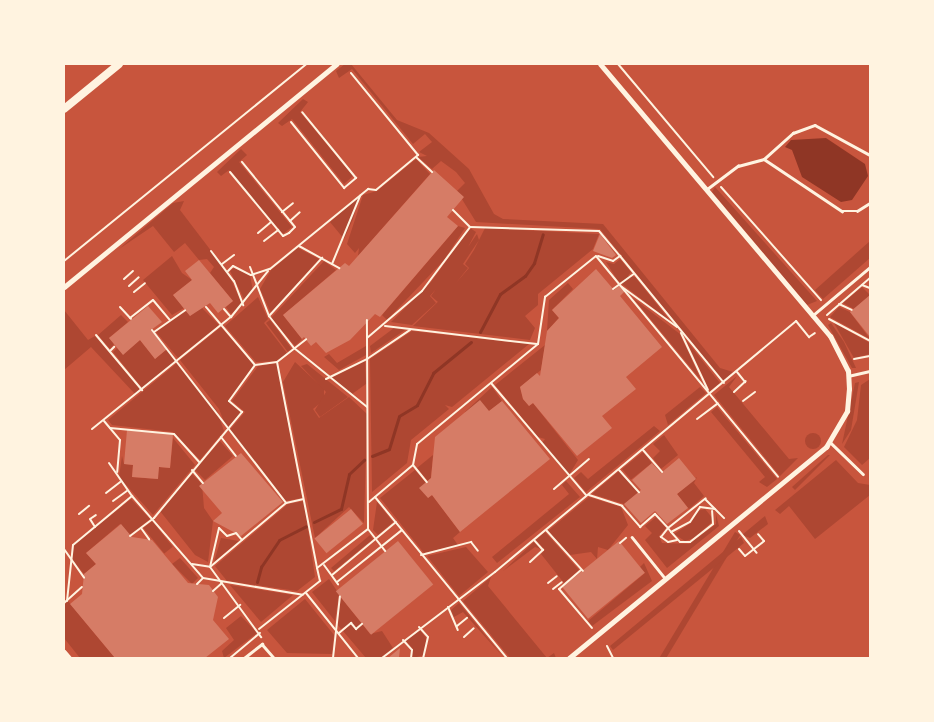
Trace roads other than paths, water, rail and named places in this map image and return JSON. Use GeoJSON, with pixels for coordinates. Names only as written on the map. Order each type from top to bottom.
{"type":"FeatureCollection","features":[{"type":"Feature","properties":{"kind":"main road"},"geometry":{"type":"LineString","coordinates":[[64,109],[115,65]]}},
{"type":"Feature","properties":{"kind":"street"},"geometry":{"type":"LineString","coordinates":[[64,287],[336,64]]}},
{"type":"Feature","properties":{"kind":"street"},"geometry":{"type":"LineString","coordinates":[[569,658],[830,442],[847,411],[848,376],[841,353],[600,64]]}},
{"type":"Feature","properties":{"kind":"street"},"geometry":{"type":"LineString","coordinates":[[64,652],[69,658]]}},
{"type":"Feature","properties":{"kind":"lane"},"geometry":{"type":"LineString","coordinates":[[706,190],[738,166],[764,159],[794,134],[815,125],[870,155]]}},
{"type":"Feature","properties":{"kind":"lane"},"geometry":{"type":"LineString","coordinates":[[764,159],[842,211],[857,211],[870,203]]}},
{"type":"Feature","properties":{"kind":"lane"},"geometry":{"type":"LineString","coordinates":[[812,316],[870,267]]}},
{"type":"Feature","properties":{"kind":"lane"},"geometry":{"type":"LineString","coordinates":[[848,376],[870,371]]}},
{"type":"Feature","properties":{"kind":"lane"},"geometry":{"type":"LineString","coordinates":[[830,442],[863,474]]}},
{"type":"Feature","properties":{"kind":"lane"},"geometry":{"type":"LineString","coordinates":[[632,537],[666,579]]}},
{"type":"Feature","properties":{"kind":"lane"},"geometry":{"type":"LineString","coordinates":[[244,658],[262,644],[274,658]]}},
{"type":"Feature","properties":{"kind":"waterway"},"geometry":{"type":"LineString","coordinates":[[480,332],[500,294],[525,276],[534,263],[543,234]]}},
{"type":"Feature","properties":{"kind":"waterway"},"geometry":{"type":"LineString","coordinates":[[372,456],[389,449],[399,416],[417,405],[433,373],[471,342]]}},
{"type":"Feature","properties":{"kind":"waterway"},"geometry":{"type":"LineString","coordinates":[[314,522],[341,509],[349,474],[364,460]]}},
{"type":"Feature","properties":{"kind":"waterway"},"geometry":{"type":"LineString","coordinates":[[257,582],[261,567],[279,540],[306,526]]}}]}
